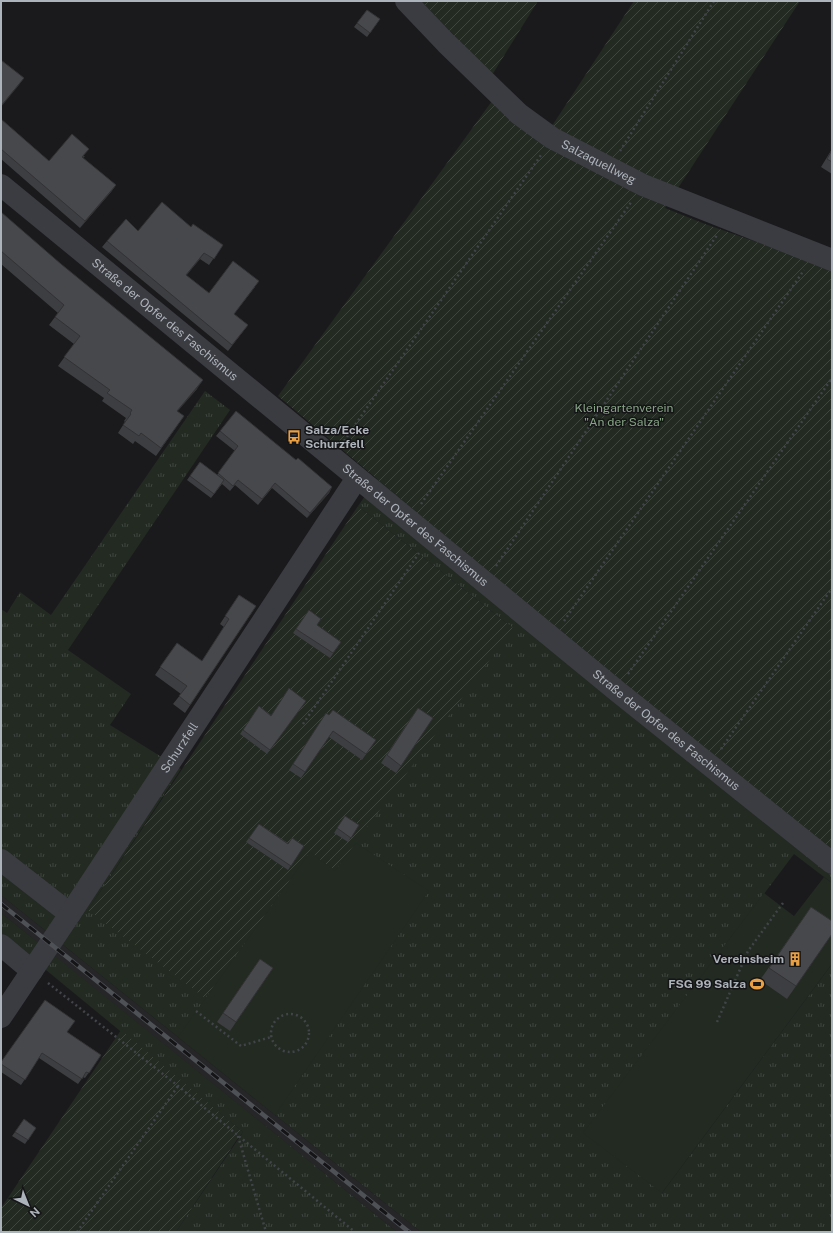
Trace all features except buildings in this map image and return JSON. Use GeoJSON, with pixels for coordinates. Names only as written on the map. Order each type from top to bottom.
{"type":"FeatureCollection","features":[{"type":"Feature","properties":{"kind":"street","name":"Salzaquellweg"},"geometry":{"type":"LineString","coordinates":[[406,1],[446,43],[519,114],[552,138],[643,185],[727,220],[823,257]]}},
{"type":"Feature","properties":{"kind":"street","name":"Straße der Opfer des Faschismus"},"geometry":{"type":"LineString","coordinates":[[1,185],[57,233],[333,456],[357,478],[552,638],[832,863]]}},
{"type":"Feature","properties":{"kind":"street","name":"Schurzfell"},"geometry":{"type":"LineString","coordinates":[[1,1017],[357,478]]}},
{"type":"Feature","properties":{"kind":"street"},"geometry":{"type":"LineString","coordinates":[[1,860],[70,914]]}},
{"type":"Feature","properties":{"kind":"street"},"geometry":{"type":"LineString","coordinates":[[1,945],[32,971]]}},
{"type":"Feature","properties":{"kind":"path"},"geometry":{"type":"LineString","coordinates":[[610,168],[714,1]]}},
{"type":"Feature","properties":{"kind":"path"},"geometry":{"type":"LineString","coordinates":[[333,456],[552,138]]}},
{"type":"Feature","properties":{"kind":"path"},"geometry":{"type":"LineString","coordinates":[[410,521],[643,185]]}},
{"type":"Feature","properties":{"kind":"path"},"geometry":{"type":"LineString","coordinates":[[485,582],[727,220]]}},
{"type":"Feature","properties":{"kind":"path"},"geometry":{"type":"LineString","coordinates":[[552,638],[823,257]]}},
{"type":"Feature","properties":{"kind":"path"},"geometry":{"type":"LineString","coordinates":[[617,691],[832,378]]}},
{"type":"Feature","properties":{"kind":"path"},"geometry":{"type":"LineString","coordinates":[[302,724],[430,538]]}},
{"type":"Feature","properties":{"kind":"path"},"geometry":{"type":"LineString","coordinates":[[710,765],[832,588]]}},
{"type":"Feature","properties":{"kind":"path"},"geometry":{"type":"LineString","coordinates":[[717,1022],[748,951],[783,903]]}},
{"type":"Feature","properties":{"kind":"path"},"geometry":{"type":"LineString","coordinates":[[32,971],[178,1086],[355,1232]]}},
{"type":"Feature","properties":{"kind":"path"},"geometry":{"type":"LineString","coordinates":[[196,1011],[241,1046],[271,1037]]}},
{"type":"Feature","properties":{"kind":"path"},"geometry":{"type":"LineString","coordinates":[[288,1014],[300,1017],[308,1027],[307,1040],[294,1052],[282,1051],[277,1047],[271,1037],[272,1024],[276,1019],[288,1014]]}},
{"type":"Feature","properties":{"kind":"path"},"geometry":{"type":"LineString","coordinates":[[78,1232],[178,1086]]}},
{"type":"Feature","properties":{"kind":"path"},"geometry":{"type":"LineString","coordinates":[[238,1135],[266,1232]]}},
{"type":"Feature","properties":{"kind":"shaded area"},"geometry":{"type":"Polygon","coordinates":[[[1,895],[421,1232],[397,1232],[1,913],[1,895]]]}},
{"type":"Feature","properties":{"kind":"green space"},"geometry":{"type":"Polygon","coordinates":[[[421,1],[538,1],[492,75],[421,1]]]}},
{"type":"Feature","properties":{"kind":"green space","name":"Kleingartenverein \"An der Salza\""},"geometry":{"type":"Polygon","coordinates":[[[634,1],[800,1],[665,208],[705,224],[832,268],[832,854],[530,607],[278,396],[492,101],[542,141],[634,1]]]}},
{"type":"Feature","properties":{"kind":"green space"},"geometry":{"type":"Polygon","coordinates":[[[205,391],[230,410],[68,650],[131,694],[110,725],[181,769],[88,910],[513,628],[358,506],[377,479],[832,854],[832,883],[794,854],[681,1004],[662,1193],[832,964],[832,1232],[421,1232],[1,895],[1,609],[7,613],[20,592],[51,615],[205,391]]]}},
{"type":"Feature","properties":{"kind":"green space"},"geometry":{"type":"Polygon","coordinates":[[[358,506],[513,628],[335,871],[310,852],[205,998],[88,910],[358,506]]]}},
{"type":"Feature","properties":{"kind":"green space"},"geometry":{"type":"Polygon","coordinates":[[[356,843],[429,891],[275,1115],[178,1037],[310,852],[335,871],[356,843]]]}},
{"type":"Feature","properties":{"kind":"green space"},"geometry":{"type":"Polygon","coordinates":[[[824,877],[832,883],[832,964],[662,1193],[583,1133],[764,893],[794,916],[824,877]]]}},
{"type":"Feature","properties":{"kind":"green space"},"geometry":{"type":"Polygon","coordinates":[[[1,913],[397,1232],[176,1232],[243,1132],[1,933],[1,913]]]}},
{"type":"Feature","properties":{"kind":"green space"},"geometry":{"type":"Polygon","coordinates":[[[121,1030],[243,1132],[176,1232],[1,1232],[1,1208],[121,1030]]]}},
{"type":"Feature","properties":{"kind":"railway"},"geometry":{"type":"LineString","coordinates":[[1,904],[409,1232]]}},
{"type":"Feature","properties":{"kind":"place","name":"Salza/Ecke Schurzfell"},"geometry":{"type":"Point","coordinates":[294,437]}},
{"type":"Feature","properties":{"kind":"place","name":"Vereinsheim"},"geometry":{"type":"Point","coordinates":[795,959]}},
{"type":"Feature","properties":{"kind":"place","name":"FSG 99 Salza"},"geometry":{"type":"Point","coordinates":[757,984]}}]}
